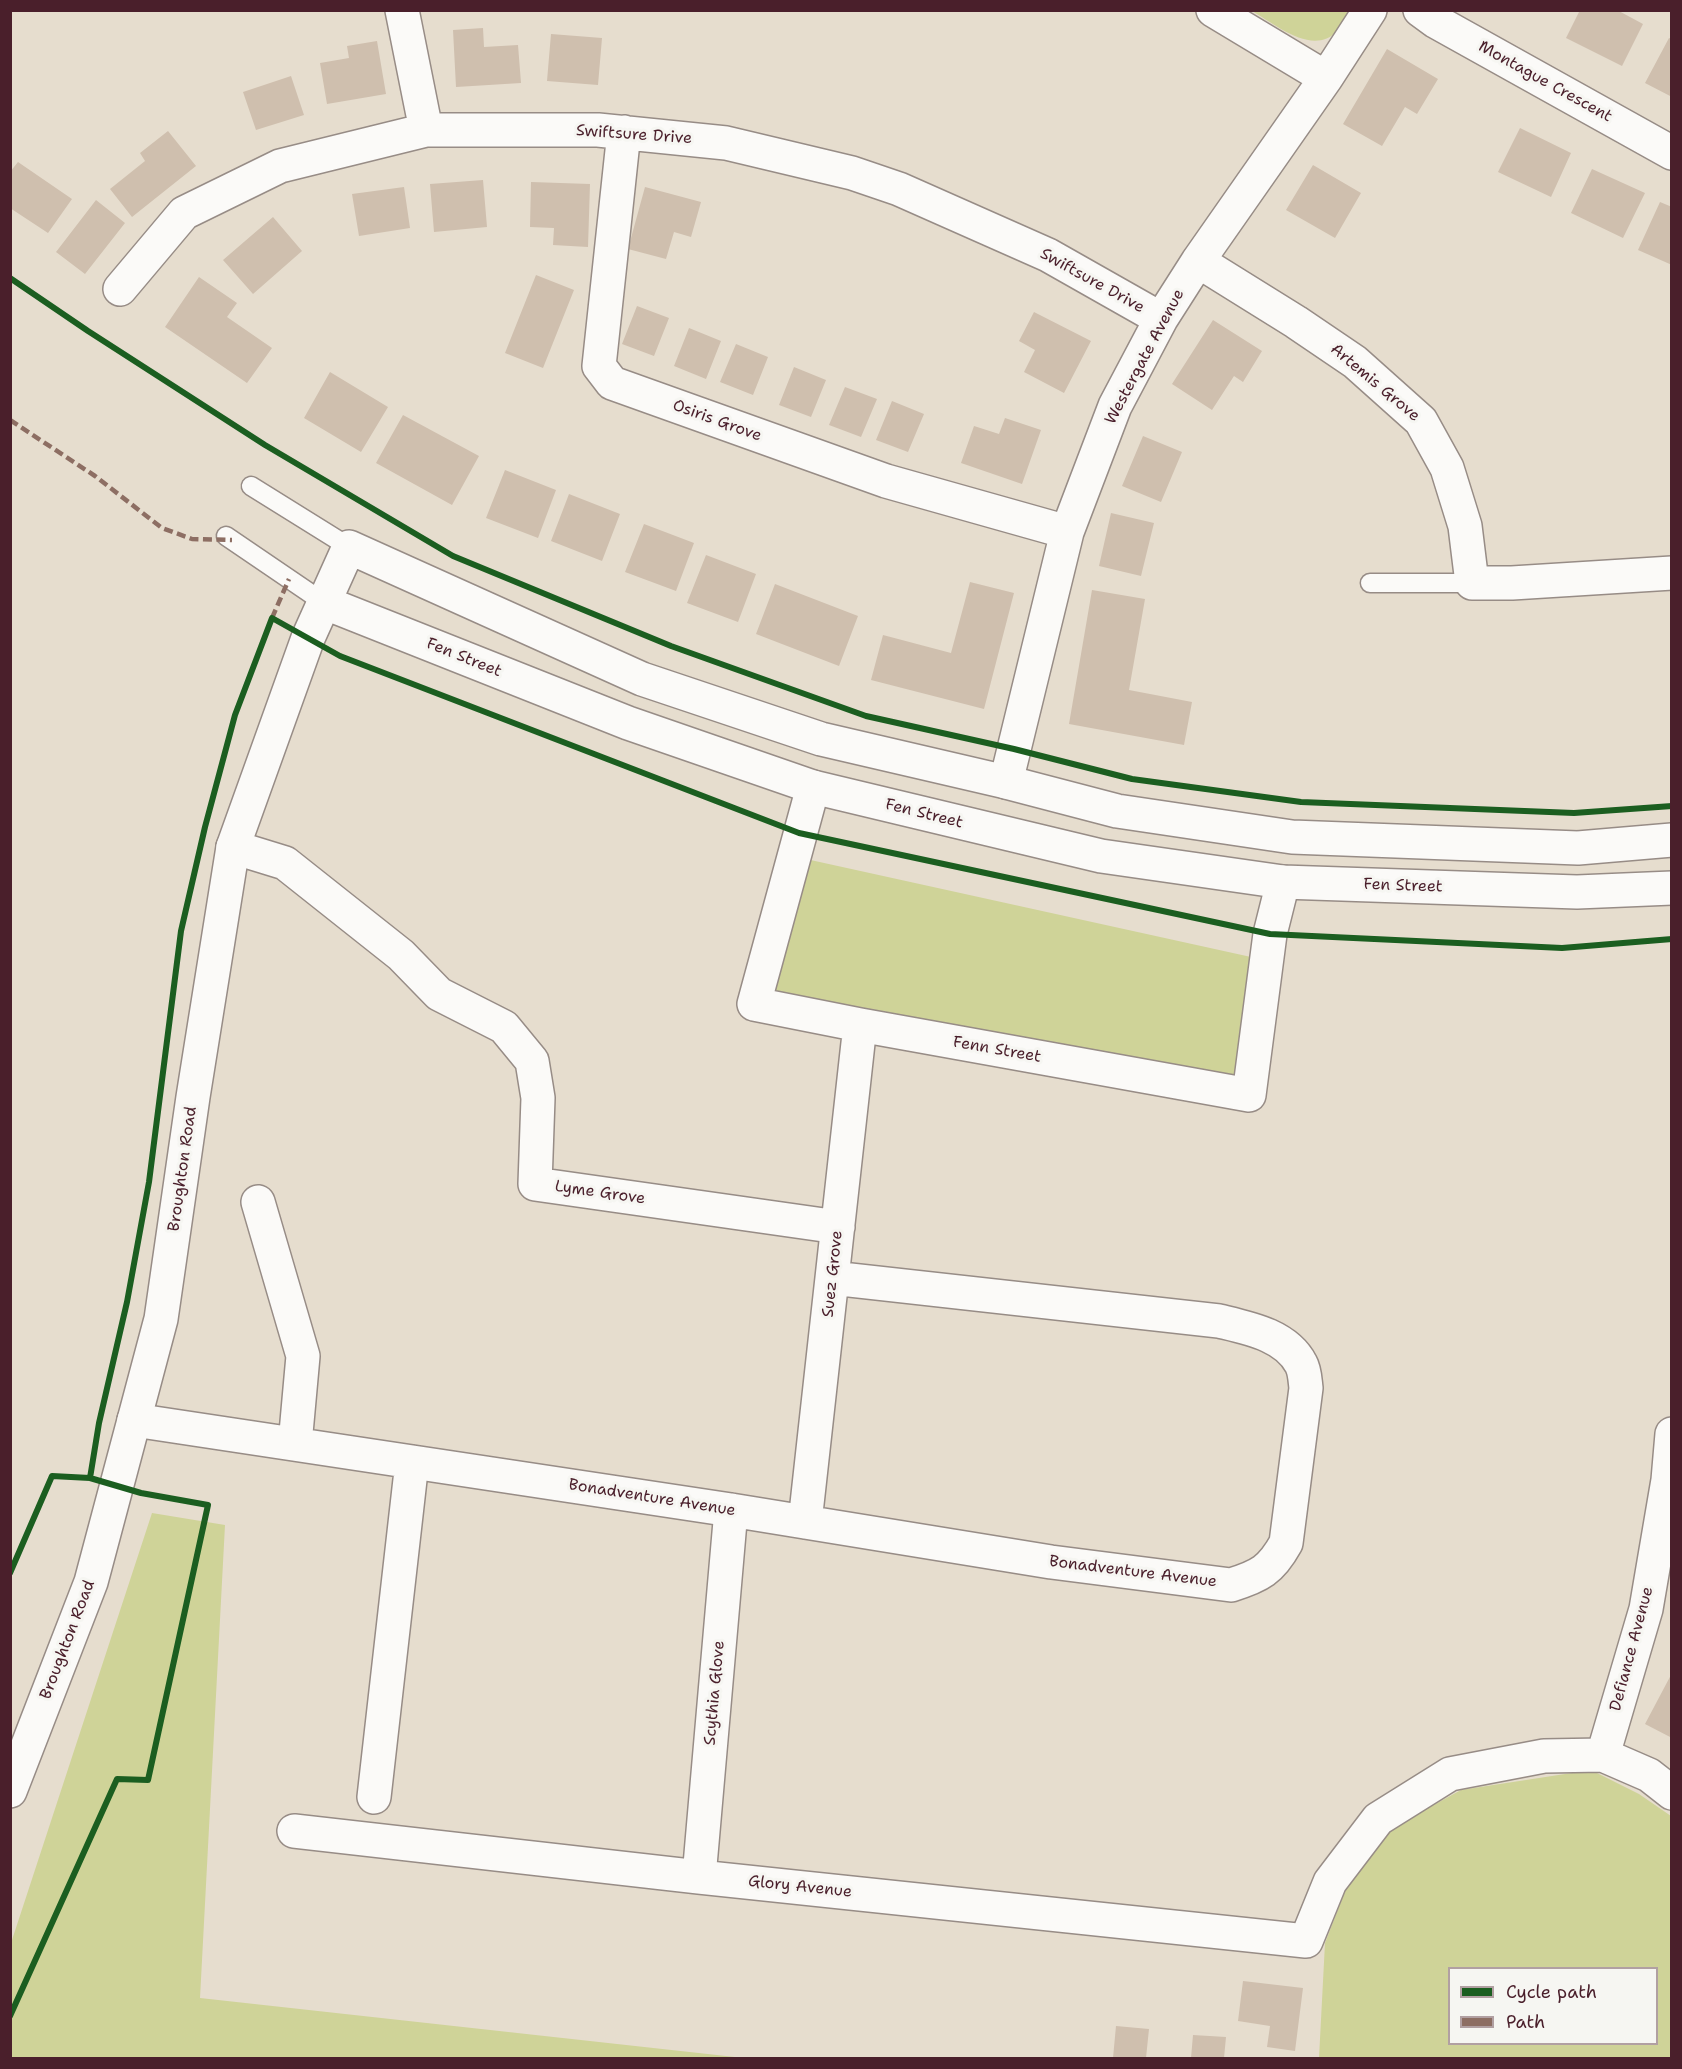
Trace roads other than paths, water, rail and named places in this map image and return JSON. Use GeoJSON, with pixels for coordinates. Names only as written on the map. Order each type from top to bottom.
{"type":"FeatureCollection","features":[{"type":"Feature","properties":{"kind":"street"},"geometry":{"type":"LineString","coordinates":[[402,10],[426,130]]}},
{"type":"Feature","properties":{"kind":"street"},"geometry":{"type":"LineString","coordinates":[[1213,10],[1326,78]]}},
{"type":"Feature","properties":{"kind":"street","name":"Westergate Avenue"},"geometry":{"type":"LineString","coordinates":[[1006,782],[1067,532],[1115,406],[1161,319],[1198,261],[1326,78],[1370,10]]}},
{"type":"Feature","properties":{"kind":"street","name":"Montague Crescent"},"geometry":{"type":"LineString","coordinates":[[1420,10],[1435,21],[1671,153]]}},
{"type":"Feature","properties":{"kind":"street","name":"Swiftsure Drive"},"geometry":{"type":"LineString","coordinates":[[120,289],[184,213],[280,166],[426,130],[598,130],[726,143],[852,173],[889,186],[1048,255],[1161,319]]}},
{"type":"Feature","properties":{"kind":"street","name":"Osiris Grove"},"geometry":{"type":"LineString","coordinates":[[624,132],[598,366],[612,383],[886,481],[1067,532]]}},
{"type":"Feature","properties":{"kind":"street","name":"Artemis Grove"},"geometry":{"type":"LineString","coordinates":[[1198,261],[1296,322],[1354,362],[1421,421],[1448,468],[1465,526],[1472,583]]}},
{"type":"Feature","properties":{"kind":"street"},"geometry":{"type":"LineString","coordinates":[[349,547],[642,679],[821,739],[1006,782],[1117,811],[1292,837],[1578,848],[1671,840]]}},
{"type":"Feature","properties":{"kind":"street","name":"Broughton Road"},"geometry":{"type":"LineString","coordinates":[[10,1791],[91,1582],[161,1319],[193,1097],[233,847],[308,638],[349,547]]}},
{"type":"Feature","properties":{"kind":"street"},"geometry":{"type":"LineString","coordinates":[[1472,583],[1512,583],[1671,573]]}},
{"type":"Feature","properties":{"kind":"street","name":"Fen Street"},"geometry":{"type":"LineString","coordinates":[[323,602],[628,723],[813,787],[1101,856],[1283,882],[1577,892],[1671,888]]}},
{"type":"Feature","properties":{"kind":"street","name":"Fenn Street"},"geometry":{"type":"LineString","coordinates":[[813,787],[754,1004],[1249,1095],[1270,934],[1283,882]]}},
{"type":"Feature","properties":{"kind":"street","name":"Lyme Grove"},"geometry":{"type":"LineString","coordinates":[[233,847],[285,863],[401,955],[439,994],[504,1027],[532,1061],[538,1098],[535,1184],[838,1227]]}},
{"type":"Feature","properties":{"kind":"street","name":"Suez Grove"},"geometry":{"type":"LineString","coordinates":[[806,1522],[860,1025]]}},
{"type":"Feature","properties":{"kind":"street"},"geometry":{"type":"LineString","coordinates":[[258,1202],[303,1356],[295,1444]]}},
{"type":"Feature","properties":{"kind":"street","name":"Bonadventure Avenue"},"geometry":{"type":"LineString","coordinates":[[134,1420],[731,1510],[1051,1562],[1231,1585],[1252,1578],[1275,1562],[1286,1543],[1306,1388],[1302,1365],[1288,1348],[1260,1331],[1229,1323],[832,1278]]}},
{"type":"Feature","properties":{"kind":"street","name":"Defiance Avenue"},"geometry":{"type":"LineString","coordinates":[[1603,1755],[1646,1609],[1670,1481],[1671,1434]]}},
{"type":"Feature","properties":{"kind":"street"},"geometry":{"type":"LineString","coordinates":[[374,1797],[412,1462]]}},
{"type":"Feature","properties":{"kind":"street","name":"Scythia Glove"},"geometry":{"type":"LineString","coordinates":[[699,1877],[731,1510]]}},
{"type":"Feature","properties":{"kind":"street"},"geometry":{"type":"LineString","coordinates":[[1603,1755],[1649,1775],[1671,1793]]}},
{"type":"Feature","properties":{"kind":"street","name":"Glory Avenue"},"geometry":{"type":"LineString","coordinates":[[294,1831],[699,1877],[1306,1941],[1330,1882],[1378,1819],[1450,1774],[1544,1756],[1603,1755]]}},
{"type":"Feature","properties":{"kind":"lane"},"geometry":{"type":"LineString","coordinates":[[251,486],[349,547]]}},
{"type":"Feature","properties":{"kind":"lane","name":"Fen Street"},"geometry":{"type":"LineString","coordinates":[[226,536],[323,602]]}},
{"type":"Feature","properties":{"kind":"lane"},"geometry":{"type":"LineString","coordinates":[[1370,584],[1472,583]]}}]}
